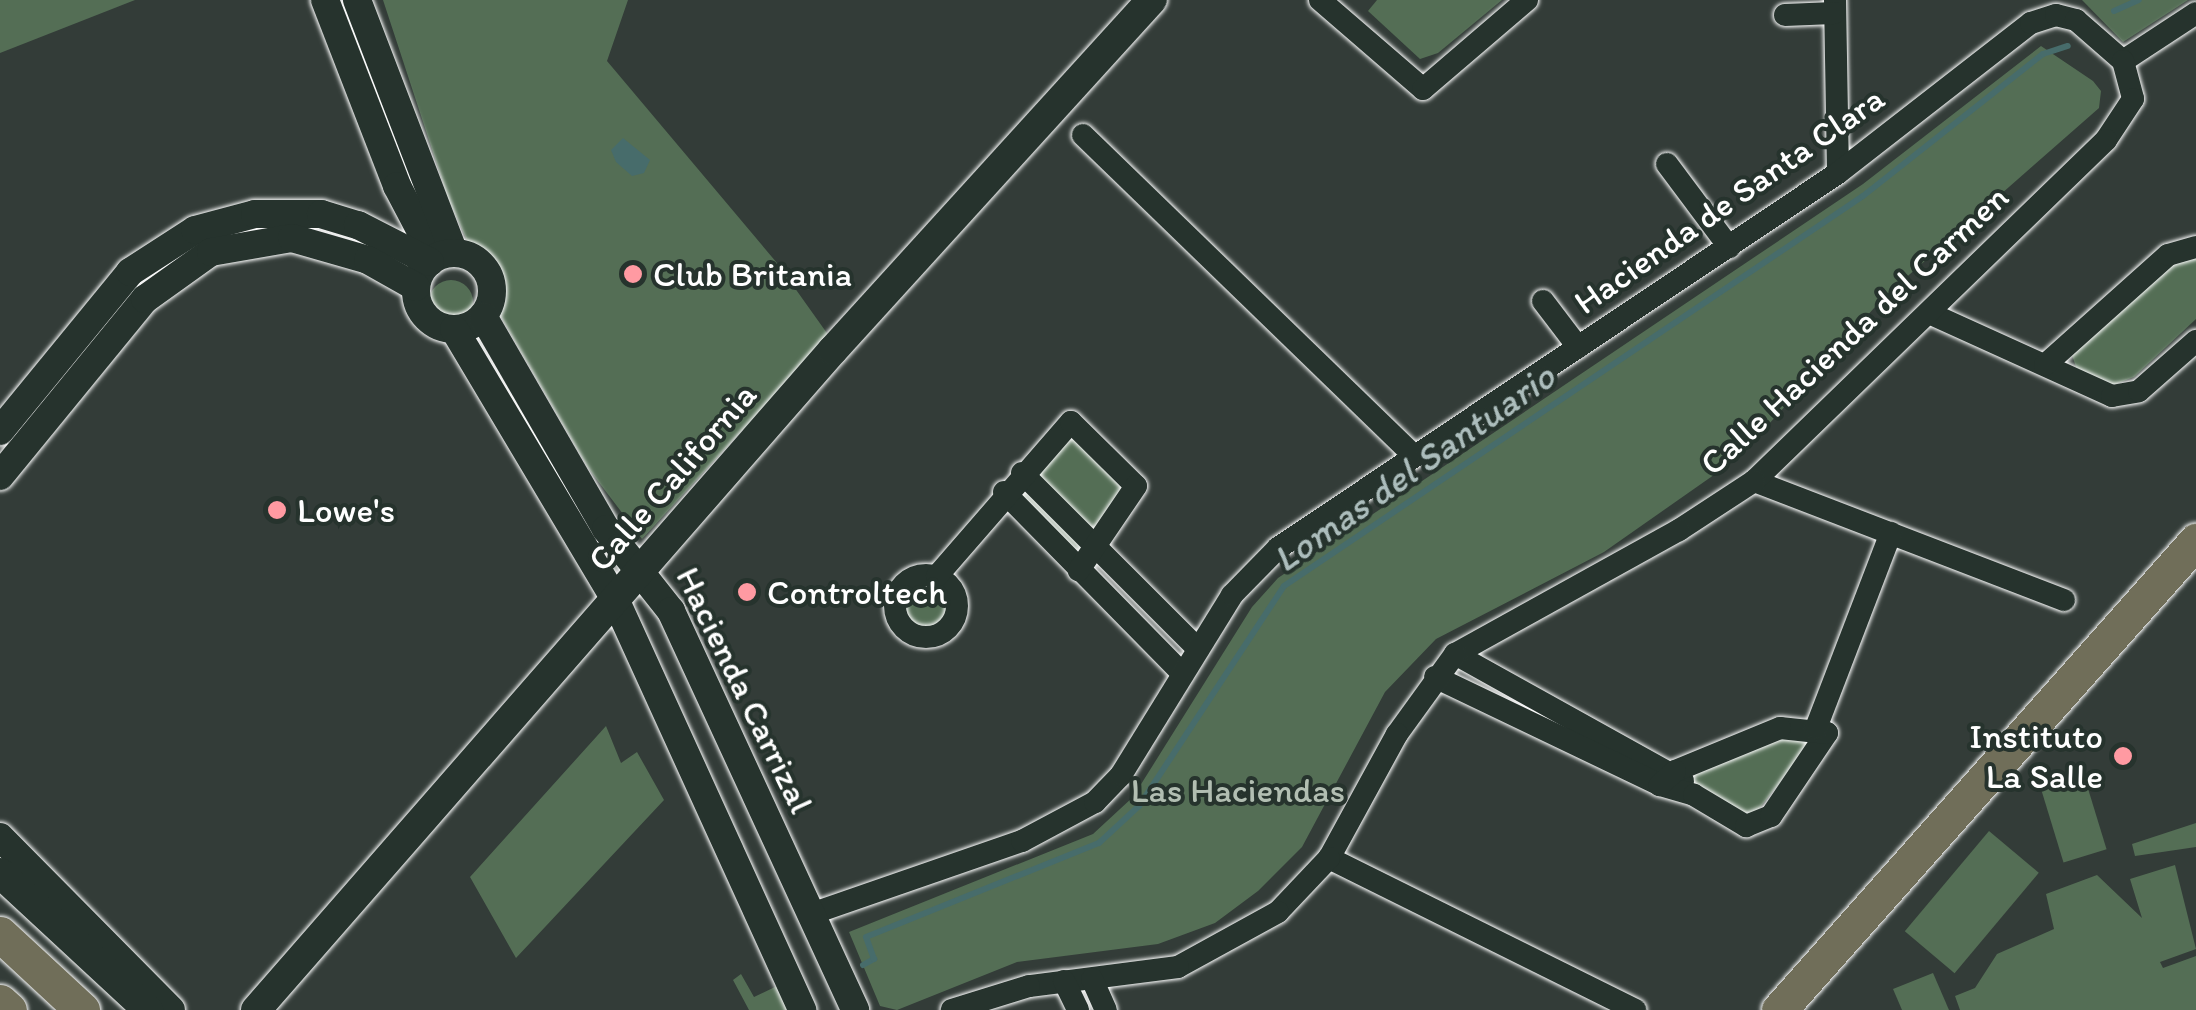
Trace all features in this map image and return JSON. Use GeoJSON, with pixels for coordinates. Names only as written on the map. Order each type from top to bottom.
{"type":"FeatureCollection","features":[{"type":"Feature","properties":{"kind":"main road","name":"Calle California"},"geometry":{"type":"LineString","coordinates":[[256,1010],[615,599],[645,572],[842,339],[1152,0]]}},
{"type":"Feature","properties":{"kind":"main road"},"geometry":{"type":"LineString","coordinates":[[1780,1010],[2196,541]]}},
{"type":"Feature","properties":{"kind":"main road"},"geometry":{"type":"LineString","coordinates":[[0,873],[148,1010]]}},
{"type":"Feature","properties":{"kind":"main road"},"geometry":{"type":"LineString","coordinates":[[0,934],[82,1010]]}},
{"type":"Feature","properties":{"kind":"main road"},"geometry":{"type":"LineString","coordinates":[[0,1002],[9,1010]]}},
{"type":"Feature","properties":{"kind":"street"},"geometry":{"type":"LineString","coordinates":[[325,0],[398,186],[440,258]]}},
{"type":"Feature","properties":{"kind":"street"},"geometry":{"type":"LineString","coordinates":[[358,0],[440,258]]}},
{"type":"Feature","properties":{"kind":"street"},"geometry":{"type":"LineString","coordinates":[[1320,0],[1424,89],[1528,0]]}},
{"type":"Feature","properties":{"kind":"street"},"geometry":{"type":"LineString","coordinates":[[1785,15],[1835,7],[1838,173]]}},
{"type":"Feature","properties":{"kind":"street"},"geometry":{"type":"LineString","coordinates":[[2123,62],[2196,13]]}},
{"type":"Feature","properties":{"kind":"street","name":"Hacienda de Santa Clara"},"geometry":{"type":"LineString","coordinates":[[812,914],[1022,841],[1095,802],[1121,775],[1232,595],[1264,561],[1412,454],[1838,173],[2031,23],[2056,15],[2076,20],[2123,62]]}},
{"type":"Feature","properties":{"kind":"street","name":"Calle Hacienda del Carmen"},"geometry":{"type":"LineString","coordinates":[[952,1010],[994,994],[1202,959],[1278,912],[1329,858],[1435,677],[1456,654],[1754,480],[2124,117],[2133,99],[2123,62]]}},
{"type":"Feature","properties":{"kind":"street"},"geometry":{"type":"LineString","coordinates":[[1084,134],[1412,454]]}},
{"type":"Feature","properties":{"kind":"street"},"geometry":{"type":"LineString","coordinates":[[1667,164],[1729,247]]}},
{"type":"Feature","properties":{"kind":"street"},"geometry":{"type":"LineString","coordinates":[[367,228],[388,218],[398,186]]}},
{"type":"Feature","properties":{"kind":"street"},"geometry":{"type":"LineString","coordinates":[[0,431],[142,262],[166,244],[224,218],[289,211],[367,228],[440,258],[486,270],[492,294],[482,316],[454,329]]}},
{"type":"Feature","properties":{"kind":"street"},"geometry":{"type":"LineString","coordinates":[[0,476],[105,346],[173,273],[246,242],[292,238],[331,245],[416,287],[422,311],[454,329],[615,599],[802,1010]]}},
{"type":"Feature","properties":{"kind":"street"},"geometry":{"type":"LineString","coordinates":[[2045,366],[2168,255],[2196,247]]}},
{"type":"Feature","properties":{"kind":"street"},"geometry":{"type":"LineString","coordinates":[[416,287],[440,258]]}},
{"type":"Feature","properties":{"kind":"street"},"geometry":{"type":"LineString","coordinates":[[1543,301],[1578,348]]}},
{"type":"Feature","properties":{"kind":"street"},"geometry":{"type":"LineString","coordinates":[[1928,313],[2124,398],[2196,341]]}},
{"type":"Feature","properties":{"kind":"street","name":"Hacienda Carrizal"},"geometry":{"type":"LineString","coordinates":[[482,316],[606,529],[645,572],[671,612],[854,1010]]}},
{"type":"Feature","properties":{"kind":"street"},"geometry":{"type":"LineString","coordinates":[[81,331],[105,346]]}},
{"type":"Feature","properties":{"kind":"street"},"geometry":{"type":"LineString","coordinates":[[937,576],[1004,492],[1071,422],[1131,476],[1134,497],[1079,570]]}},
{"type":"Feature","properties":{"kind":"street"},"geometry":{"type":"LineString","coordinates":[[1022,473],[1198,649]]}},
{"type":"Feature","properties":{"kind":"street"},"geometry":{"type":"LineString","coordinates":[[1754,480],[2064,600]]}},
{"type":"Feature","properties":{"kind":"street"},"geometry":{"type":"LineString","coordinates":[[1004,492],[1184,674]]}},
{"type":"Feature","properties":{"kind":"street"},"geometry":{"type":"LineString","coordinates":[[1816,728],[1890,533]]}},
{"type":"Feature","properties":{"kind":"street"},"geometry":{"type":"LineString","coordinates":[[1435,677],[1668,778],[1780,728],[1816,728],[1827,733],[1827,741],[1763,822],[1742,825],[1668,778],[1456,654]]}},
{"type":"Feature","properties":{"kind":"street"},"geometry":{"type":"LineString","coordinates":[[708,800],[747,772]]}},
{"type":"Feature","properties":{"kind":"street"},"geometry":{"type":"LineString","coordinates":[[0,836],[171,1010]]}},
{"type":"Feature","properties":{"kind":"street"},"geometry":{"type":"LineString","coordinates":[[1329,858],[1635,1010]]}},
{"type":"Feature","properties":{"kind":"street"},"geometry":{"type":"LineString","coordinates":[[1092,980],[1106,1010]]}},
{"type":"Feature","properties":{"kind":"street"},"geometry":{"type":"LineString","coordinates":[[1064,981],[1078,1010]]}},
{"type":"Feature","properties":{"kind":"green space"},"geometry":{"type":"Polygon","coordinates":[[[0,0],[135,0],[0,53],[0,0]]]}},
{"type":"Feature","properties":{"kind":"green space","name":"Club Britania"},"geometry":{"type":"Polygon","coordinates":[[[383,0],[628,0],[607,61],[777,263],[829,336],[642,539],[588,468],[501,317],[448,198],[383,0]]]}},
{"type":"Feature","properties":{"kind":"green space"},"geometry":{"type":"Polygon","coordinates":[[[1377,0],[1502,0],[1438,53],[1420,59],[1368,11],[1377,0]]]}},
{"type":"Feature","properties":{"kind":"green space"},"geometry":{"type":"Polygon","coordinates":[[[2082,0],[2188,0],[2123,42],[2082,0]]]}},
{"type":"Feature","properties":{"kind":"green space","name":"Las Haciendas"},"geometry":{"type":"Polygon","coordinates":[[[2041,46],[2093,81],[2101,91],[2099,108],[1885,296],[1758,436],[1711,477],[1604,552],[1436,639],[1385,692],[1302,847],[1258,891],[1215,923],[1158,944],[1017,962],[897,1010],[880,1006],[849,932],[1093,834],[1133,797],[1252,607],[1278,578],[1863,184],[2041,46]]]}},
{"type":"Feature","properties":{"kind":"green space"},"geometry":{"type":"Polygon","coordinates":[[[2196,252],[2196,319],[2134,377],[2113,385],[2077,370],[2070,349],[2174,256],[2196,252]]]}},
{"type":"Feature","properties":{"kind":"green space"},"geometry":{"type":"Polygon","coordinates":[[[451,280],[466,287],[473,302],[466,317],[451,324],[436,317],[429,302],[436,287],[451,280]]]}},
{"type":"Feature","properties":{"kind":"green space"},"geometry":{"type":"Polygon","coordinates":[[[1073,435],[1128,482],[1080,553],[1013,491],[1073,435]]]}},
{"type":"Feature","properties":{"kind":"green space"},"geometry":{"type":"Polygon","coordinates":[[[927,579],[946,587],[954,606],[946,625],[927,633],[908,625],[900,606],[908,587],[927,579]]]}},
{"type":"Feature","properties":{"kind":"green space"},"geometry":{"type":"Polygon","coordinates":[[[606,726],[621,763],[637,752],[664,800],[516,958],[470,877],[606,726]]]}},
{"type":"Feature","properties":{"kind":"green space"},"geometry":{"type":"Polygon","coordinates":[[[1785,729],[1818,734],[1758,810],[1741,816],[1674,784],[1785,729]]]}},
{"type":"Feature","properties":{"kind":"green space"},"geometry":{"type":"Polygon","coordinates":[[[2082,769],[2107,849],[2064,862],[2039,782],[2082,769]]]}},
{"type":"Feature","properties":{"kind":"green space"},"geometry":{"type":"Polygon","coordinates":[[[2196,823],[2196,847],[2135,856],[2132,844],[2196,823]]]}},
{"type":"Feature","properties":{"kind":"green space"},"geometry":{"type":"Polygon","coordinates":[[[1989,831],[2039,873],[1955,973],[1905,931],[1989,831]]]}},
{"type":"Feature","properties":{"kind":"green space"},"geometry":{"type":"Polygon","coordinates":[[[2175,865],[2196,949],[2160,962],[2163,968],[2196,956],[2196,1010],[1960,1010],[1955,996],[1975,988],[1997,954],[2054,929],[2046,894],[2097,875],[2142,918],[2130,879],[2175,865]]]}},
{"type":"Feature","properties":{"kind":"green space"},"geometry":{"type":"Polygon","coordinates":[[[1933,973],[1949,1010],[1902,1010],[1893,989],[1933,973]]]}},
{"type":"Feature","properties":{"kind":"green space"},"geometry":{"type":"Polygon","coordinates":[[[741,974],[754,997],[777,986],[788,1010],[749,1010],[733,980],[741,974]]]}},
{"type":"Feature","properties":{"kind":"water"},"geometry":{"type":"Polygon","coordinates":[[[623,138],[650,160],[644,173],[632,176],[616,162],[611,150],[623,138]]]}},
{"type":"Feature","properties":{"kind":"waterway","name":"Lomas del Santuario"},"geometry":{"type":"LineString","coordinates":[[2114,11],[2139,0]]}},
{"type":"Feature","properties":{"kind":"waterway","name":"Lomas del Santuario"},"geometry":{"type":"LineString","coordinates":[[863,965],[874,959],[866,937],[1099,843],[1139,806],[1284,586],[1863,196],[2043,54],[2068,46]]}},
{"type":"Feature","properties":{"kind":"place","name":"Club Britania"},"geometry":{"type":"Point","coordinates":[633,274]}},
{"type":"Feature","properties":{"kind":"place","name":"Lowe's"},"geometry":{"type":"Point","coordinates":[277,510]}},
{"type":"Feature","properties":{"kind":"place","name":"Controltech"},"geometry":{"type":"Point","coordinates":[747,592]}},
{"type":"Feature","properties":{"kind":"place","name":"Instituto La Salle"},"geometry":{"type":"Point","coordinates":[2123,756]}}]}
